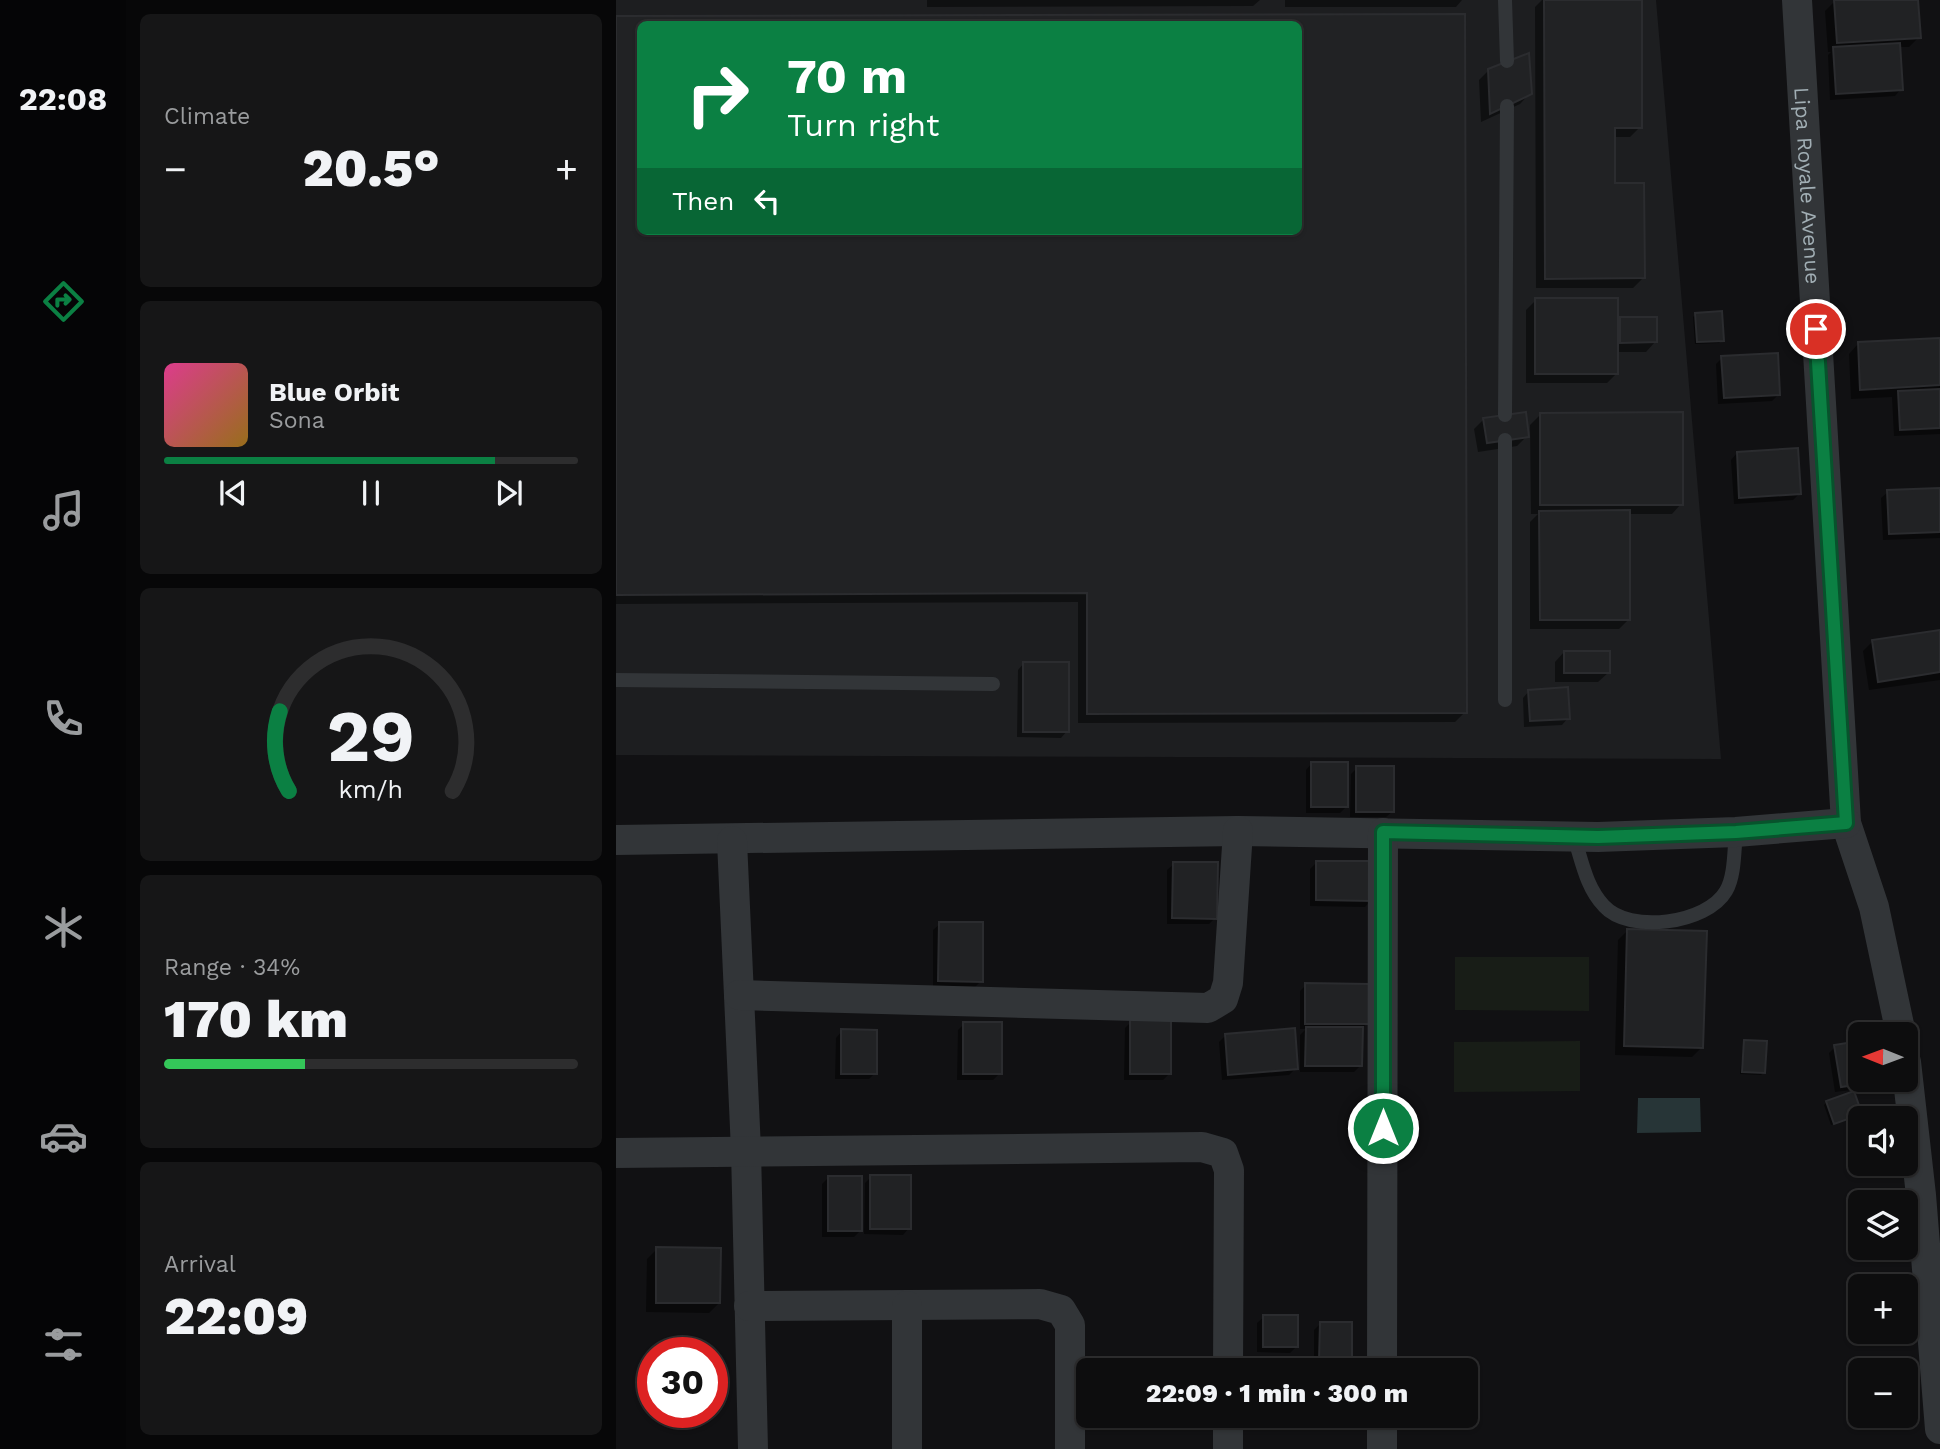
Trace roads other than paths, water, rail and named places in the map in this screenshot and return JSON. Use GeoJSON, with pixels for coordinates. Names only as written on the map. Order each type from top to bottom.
{"type":"FeatureCollection","features":[{"type":"Feature","properties":{"kind":"street","name":"Lipa Royale Avenue"},"geometry":{"type":"LineString","coordinates":[[1797,0],[1846,823],[1874,907],[1898,1022]]}},
{"type":"Feature","properties":{"kind":"street"},"geometry":{"type":"LineString","coordinates":[[616,840],[732,841],[1238,831],[1574,837],[1736,832],[1846,823]]}},
{"type":"Feature","properties":{"kind":"street"},"geometry":{"type":"LineString","coordinates":[[739,995],[1208,1008],[1223,999],[1228,983],[1238,831]]}},
{"type":"Feature","properties":{"kind":"street"},"geometry":{"type":"LineString","coordinates":[[1382,1358],[1383,832]]}},
{"type":"Feature","properties":{"kind":"street"},"geometry":{"type":"LineString","coordinates":[[732,841],[746,1150],[753,1449]]}},
{"type":"Feature","properties":{"kind":"street"},"geometry":{"type":"LineString","coordinates":[[1909,1092],[1921,1195],[1940,1429]]}},
{"type":"Feature","properties":{"kind":"street"},"geometry":{"type":"LineString","coordinates":[[616,1153],[1202,1147],[1223,1153],[1229,1170],[1228,1358]]}},
{"type":"Feature","properties":{"kind":"street"},"geometry":{"type":"LineString","coordinates":[[749,1306],[1040,1304],[1061,1310],[1070,1325],[1070,1449]]}},
{"type":"Feature","properties":{"kind":"street"},"geometry":{"type":"LineString","coordinates":[[907,1306],[907,1449]]}},
{"type":"Feature","properties":{"kind":"street"},"geometry":{"type":"LineString","coordinates":[[1228,1428],[1228,1449]]}},
{"type":"Feature","properties":{"kind":"street"},"geometry":{"type":"LineString","coordinates":[[1382,1428],[1382,1449]]}},
{"type":"Feature","properties":{"kind":"lane"},"geometry":{"type":"LineString","coordinates":[[1505,0],[1507,61]]}},
{"type":"Feature","properties":{"kind":"lane"},"geometry":{"type":"LineString","coordinates":[[1505,415],[1507,106]]}},
{"type":"Feature","properties":{"kind":"lane"},"geometry":{"type":"LineString","coordinates":[[1505,440],[1505,699]]}},
{"type":"Feature","properties":{"kind":"lane"},"geometry":{"type":"LineString","coordinates":[[616,680],[993,684]]}},
{"type":"Feature","properties":{"kind":"lane"},"geometry":{"type":"LineString","coordinates":[[1574,837],[1589,885],[1605,908],[1631,921],[1664,922],[1704,912],[1726,891],[1736,832]]}}]}
